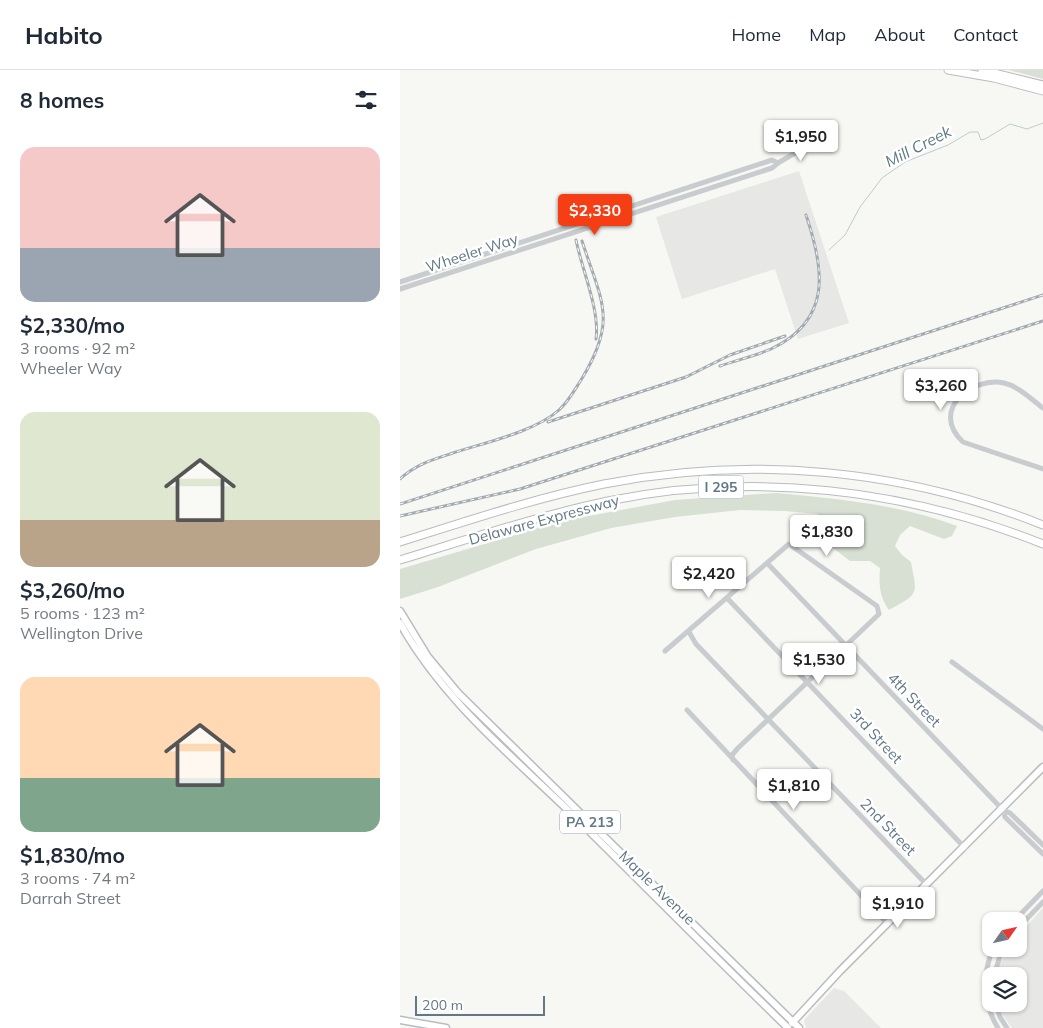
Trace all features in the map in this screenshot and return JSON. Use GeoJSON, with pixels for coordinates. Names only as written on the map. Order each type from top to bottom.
{"type":"FeatureCollection","features":[{"type":"Feature","properties":{"kind":"highway"},"geometry":{"type":"LineString","coordinates":[[948,70],[1001,80],[1043,91]]}},
{"type":"Feature","properties":{"kind":"highway"},"geometry":{"type":"LineString","coordinates":[[982,70],[1043,85]]}},
{"type":"Feature","properties":{"kind":"highway","name":"Delaware Expressway"},"geometry":{"type":"LineString","coordinates":[[400,542],[590,487],[669,474],[736,469],[806,470],[898,482],[980,503],[1043,525]]}},
{"type":"Feature","properties":{"kind":"highway","name":"Delaware Expressway"},"geometry":{"type":"LineString","coordinates":[[400,560],[580,507],[653,494],[728,487],[807,488],[892,499],[973,519],[1043,544]]}},
{"type":"Feature","properties":{"kind":"main road","name":"Maple Avenue"},"geometry":{"type":"LineString","coordinates":[[400,611],[428,657],[458,693],[799,1028]]}},
{"type":"Feature","properties":{"kind":"main road","name":"Maple Avenue"},"geometry":{"type":"LineString","coordinates":[[400,624],[414,647],[457,702],[680,919],[788,1028]]}},
{"type":"Feature","properties":{"kind":"main road"},"geometry":{"type":"LineString","coordinates":[[788,1028],[1043,767]]}},
{"type":"Feature","properties":{"kind":"main road"},"geometry":{"type":"LineString","coordinates":[[400,1020],[446,1028]]}},
{"type":"Feature","properties":{"kind":"street","name":"Wheeler Way"},"geometry":{"type":"LineString","coordinates":[[400,289],[772,168],[812,143]]}},
{"type":"Feature","properties":{"kind":"street","name":"Wheeler Way"},"geometry":{"type":"LineString","coordinates":[[400,282],[772,160],[778,163]]}},
{"type":"Feature","properties":{"kind":"street"},"geometry":{"type":"LineString","coordinates":[[1043,408],[1008,384],[991,383],[962,394],[954,402],[950,420],[954,432],[963,442],[1043,469]]}},
{"type":"Feature","properties":{"kind":"street"},"geometry":{"type":"LineString","coordinates":[[665,651],[790,544],[874,602],[880,611],[734,753],[733,760]]}},
{"type":"Feature","properties":{"kind":"street","name":"4th Street"},"geometry":{"type":"LineString","coordinates":[[767,562],[1003,810],[1010,813],[1043,845]]}},
{"type":"Feature","properties":{"kind":"street","name":"3rd Street"},"geometry":{"type":"LineString","coordinates":[[727,598],[965,848]]}},
{"type":"Feature","properties":{"kind":"street","name":"2nd Street"},"geometry":{"type":"LineString","coordinates":[[689,632],[696,644],[927,885]]}},
{"type":"Feature","properties":{"kind":"street"},"geometry":{"type":"LineString","coordinates":[[952,662],[1043,729]]}},
{"type":"Feature","properties":{"kind":"street"},"geometry":{"type":"LineString","coordinates":[[687,710],[888,924]]}},
{"type":"Feature","properties":{"kind":"street","name":"4th Street"},"geometry":{"type":"LineString","coordinates":[[1003,810],[1005,817],[1043,854]]}},
{"type":"Feature","properties":{"kind":"street"},"geometry":{"type":"LineString","coordinates":[[1023,912],[1043,891]]}},
{"type":"Feature","properties":{"kind":"street"},"geometry":{"type":"LineString","coordinates":[[1028,918],[1043,902]]}},
{"type":"Feature","properties":{"kind":"street"},"geometry":{"type":"LineString","coordinates":[[990,958],[986,994],[991,1014],[998,1028]]}},
{"type":"Feature","properties":{"kind":"street"},"geometry":{"type":"LineString","coordinates":[[998,1012],[1007,1028]]}},
{"type":"Feature","properties":{"kind":"shaded area"},"geometry":{"type":"Polygon","coordinates":[[[1009,70],[1043,70],[1043,79],[1009,70]]]}},
{"type":"Feature","properties":{"kind":"shaded area"},"geometry":{"type":"Polygon","coordinates":[[[799,171],[849,323],[798,339],[775,269],[682,299],[656,217],[799,171]]]}},
{"type":"Feature","properties":{"kind":"shaded area"},"geometry":{"type":"Polygon","coordinates":[[[776,493],[890,507],[957,526],[952,536],[944,539],[910,526],[900,535],[895,546],[911,562],[915,587],[911,596],[889,610],[880,590],[880,568],[870,561],[850,561],[812,532],[818,514],[785,511],[740,510],[675,517],[611,528],[536,549],[438,587],[400,599],[400,569],[562,521],[675,500],[776,493]]]}},
{"type":"Feature","properties":{"kind":"shaded area"},"geometry":{"type":"Polygon","coordinates":[[[1043,908],[1043,1028],[1012,1028],[1001,1012],[1027,1012],[1027,967],[999,967],[1003,958],[1028,958],[1028,924],[1043,908]]]}},
{"type":"Feature","properties":{"kind":"shaded area"},"geometry":{"type":"Polygon","coordinates":[[[834,988],[844,991],[881,1028],[806,1028],[804,1020],[834,988]]]}},
{"type":"Feature","properties":{"kind":"waterway","name":"Mill Creek"},"geometry":{"type":"LineString","coordinates":[[829,250],[845,235],[860,207],[882,178],[905,162],[948,145],[970,132],[978,132],[981,140],[1010,124],[1027,129],[1043,123]]}},
{"type":"Feature","properties":{"kind":"railway"},"geometry":{"type":"LineString","coordinates":[[720,366],[771,349],[791,337],[805,323],[814,308],[818,291],[819,273],[817,254],[806,215]]}},
{"type":"Feature","properties":{"kind":"railway"},"geometry":{"type":"LineString","coordinates":[[576,240],[593,303],[597,328],[596,339]]}},
{"type":"Feature","properties":{"kind":"railway"},"geometry":{"type":"LineString","coordinates":[[400,479],[411,470],[430,461],[536,425],[559,410],[568,400],[592,359],[600,342],[603,326],[600,296],[582,241]]}},
{"type":"Feature","properties":{"kind":"railway"},"geometry":{"type":"LineString","coordinates":[[400,504],[1043,295]]}},
{"type":"Feature","properties":{"kind":"railway"},"geometry":{"type":"LineString","coordinates":[[400,516],[520,489],[1043,321]]}},
{"type":"Feature","properties":{"kind":"railway"},"geometry":{"type":"LineString","coordinates":[[548,422],[686,377],[730,355],[785,336]]}}]}
